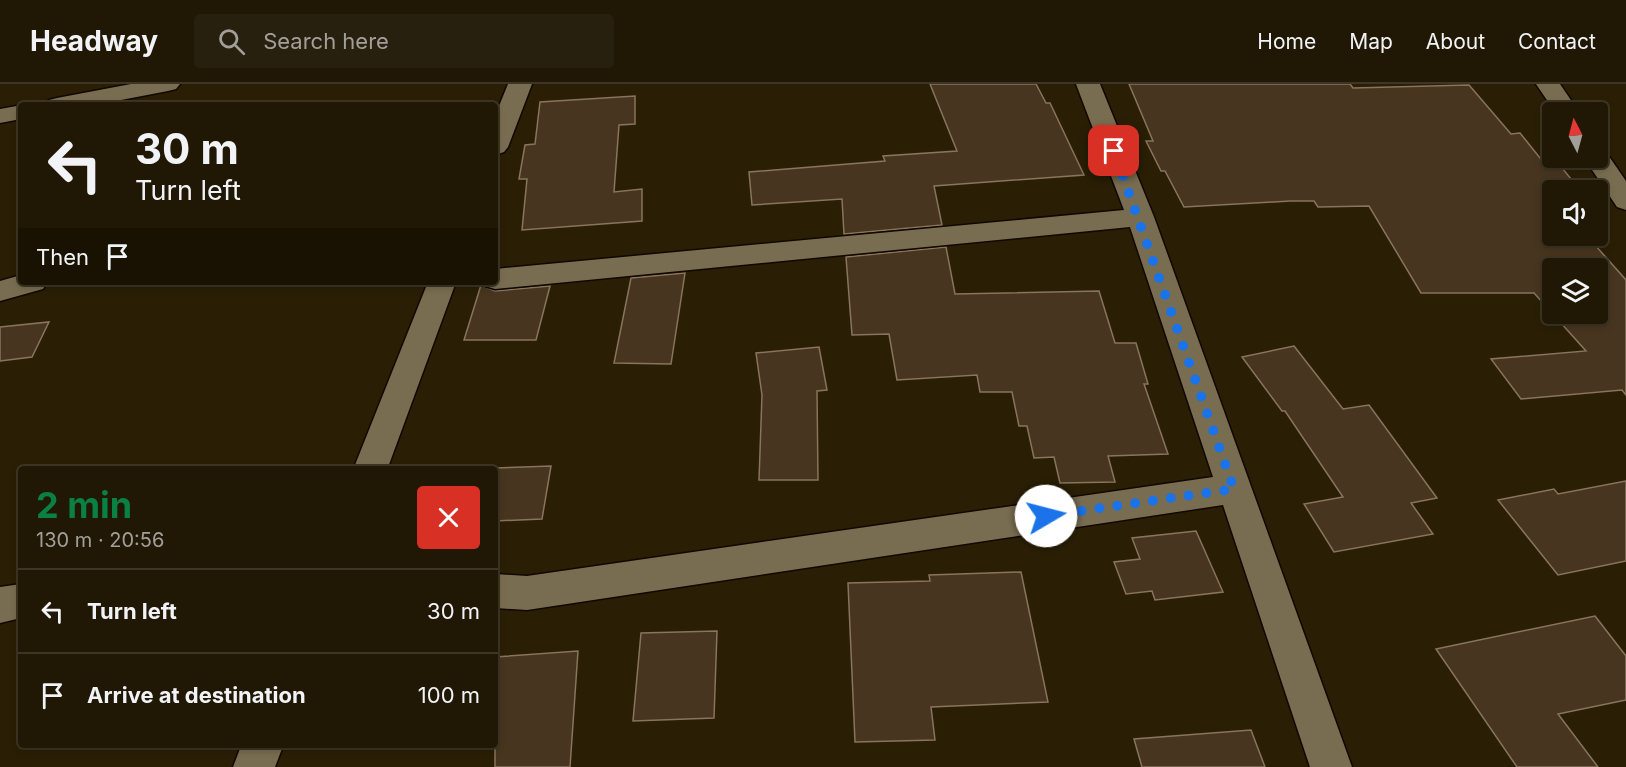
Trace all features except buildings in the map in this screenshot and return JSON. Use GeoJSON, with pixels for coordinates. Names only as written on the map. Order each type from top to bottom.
{"type":"FeatureCollection","features":[{"type":"Feature","properties":{"kind":"street"},"geometry":{"type":"LineString","coordinates":[[73,102],[168,84]]}},
{"type":"Feature","properties":{"kind":"street"},"geometry":{"type":"LineString","coordinates":[[165,102],[180,84]]}},
{"type":"Feature","properties":{"kind":"street"},"geometry":{"type":"LineString","coordinates":[[498,139],[520,84]]}},
{"type":"Feature","properties":{"kind":"street"},"geometry":{"type":"LineString","coordinates":[[1088,84],[1140,218],[1331,767]]}},
{"type":"Feature","properties":{"kind":"street"},"geometry":{"type":"LineString","coordinates":[[1548,84],[1560,102]]}},
{"type":"Feature","properties":{"kind":"street"},"geometry":{"type":"LineString","coordinates":[[0,116],[18,113]]}},
{"type":"Feature","properties":{"kind":"street"},"geometry":{"type":"LineString","coordinates":[[1604,168],[1626,201]]}},
{"type":"Feature","properties":{"kind":"street"},"geometry":{"type":"LineString","coordinates":[[498,279],[1140,218]]}},
{"type":"Feature","properties":{"kind":"street"},"geometry":{"type":"LineString","coordinates":[[0,291],[22,285]]}},
{"type":"Feature","properties":{"kind":"street"},"geometry":{"type":"LineString","coordinates":[[372,466],[447,285]]}},
{"type":"Feature","properties":{"kind":"street"},"geometry":{"type":"LineString","coordinates":[[498,591],[527,593],[1234,489]]}},
{"type":"Feature","properties":{"kind":"street"},"geometry":{"type":"LineString","coordinates":[[0,605],[18,602]]}},
{"type":"Feature","properties":{"kind":"street"},"geometry":{"type":"LineString","coordinates":[[254,767],[261,748]]}},
{"type":"Feature","properties":{"kind":"route"},"geometry":{"type":"LineString","coordinates":[[1046,516],[1234,489],[1140,218],[1114,151]]}}]}
